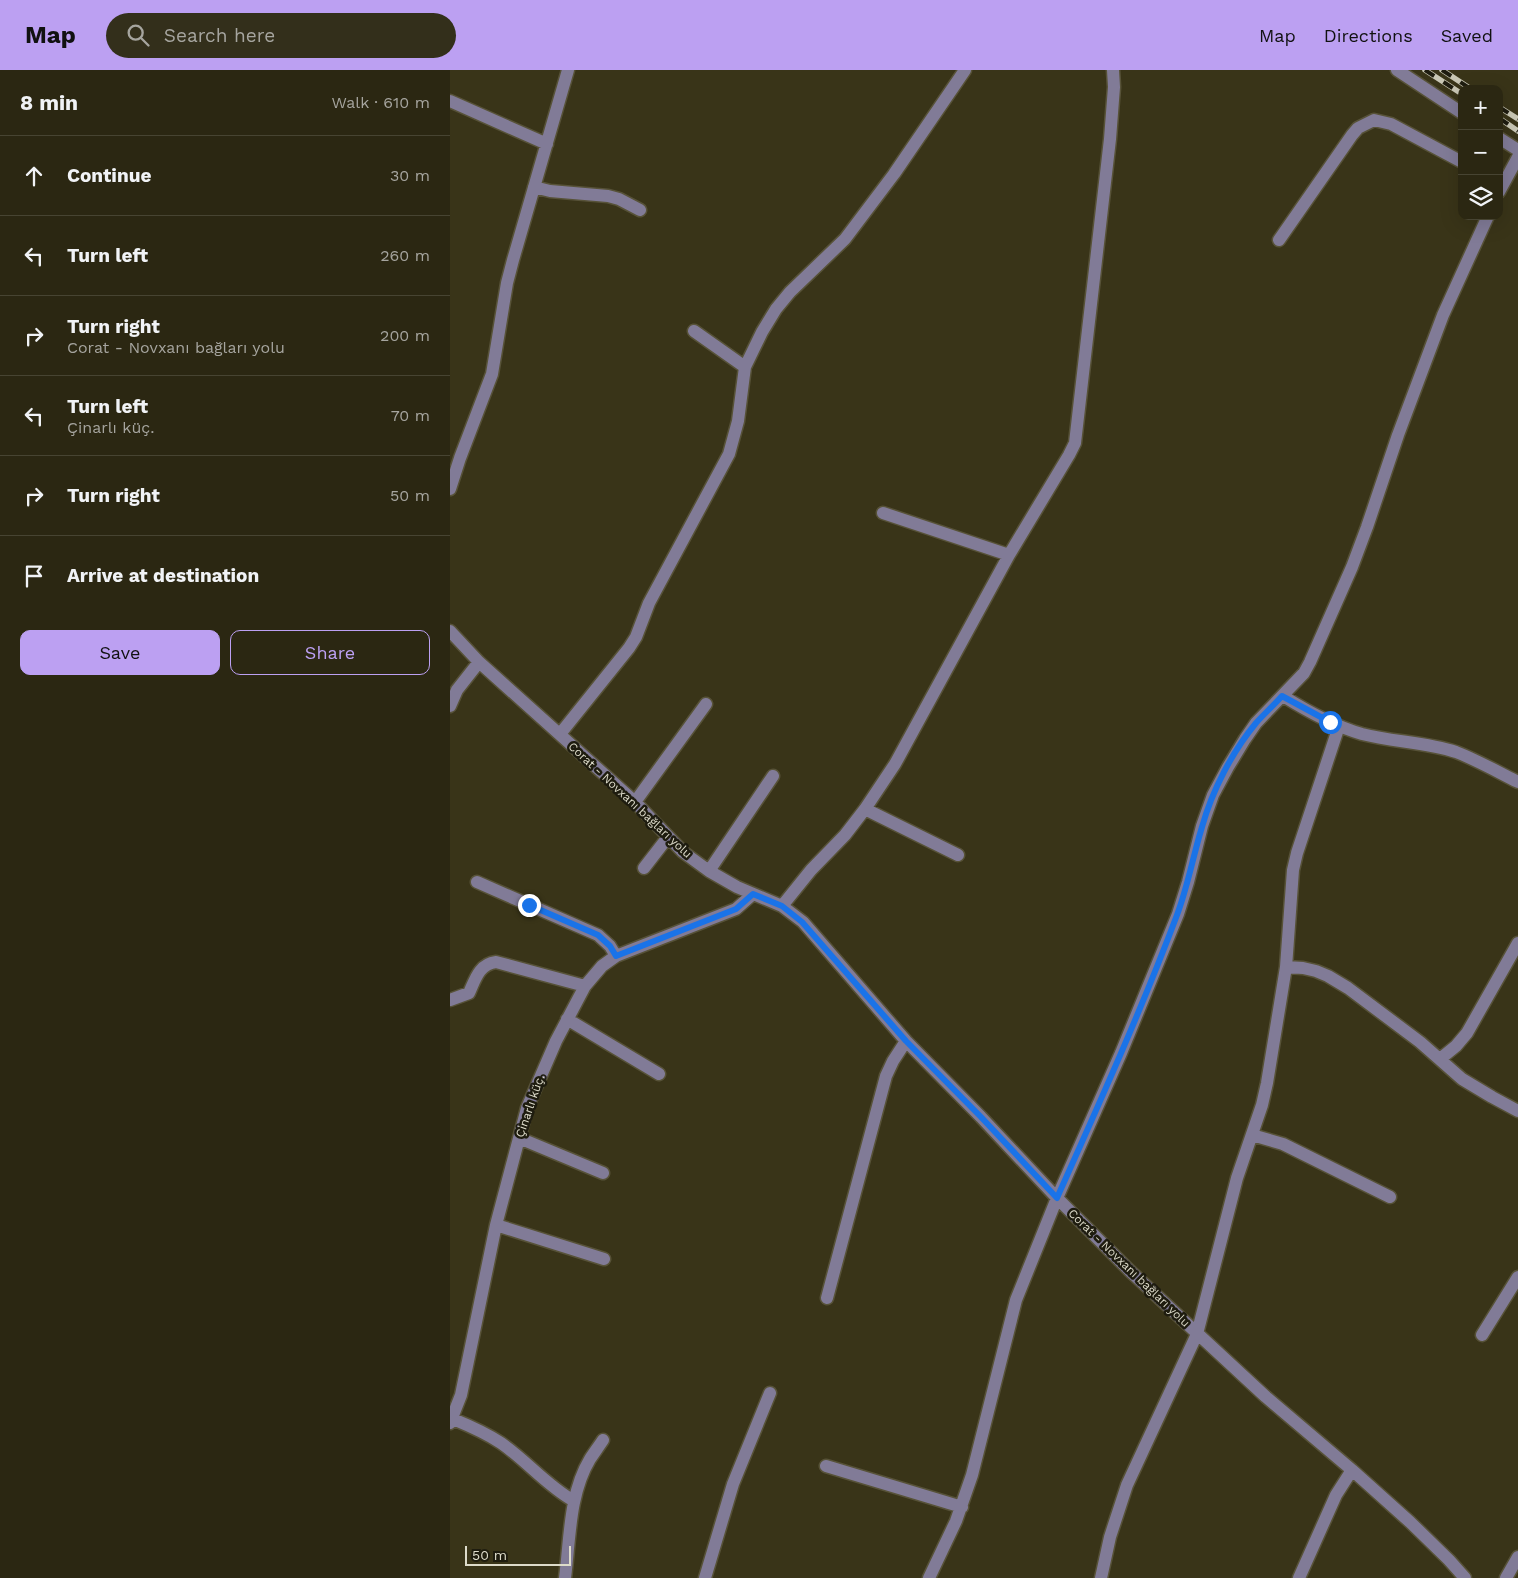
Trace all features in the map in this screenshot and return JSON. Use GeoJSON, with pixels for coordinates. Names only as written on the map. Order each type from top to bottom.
{"type":"FeatureCollection","features":[{"type":"Feature","properties":{"kind":"street"},"geometry":{"type":"LineString","coordinates":[[450,489],[492,374],[507,283],[568,70]]}},
{"type":"Feature","properties":{"kind":"street"},"geometry":{"type":"LineString","coordinates":[[560,734],[629,648],[636,636],[649,603],[729,454],[738,421],[745,367],[762,332],[776,309],[790,292],[845,238],[894,174],[964,70]]}},
{"type":"Feature","properties":{"kind":"street"},"geometry":{"type":"LineString","coordinates":[[782,906],[811,870],[845,835],[895,764],[1009,554],[1075,443],[1110,139],[1114,87],[1113,70]]}},
{"type":"Feature","properties":{"kind":"street"},"geometry":{"type":"LineString","coordinates":[[1397,70],[1458,110]]}},
{"type":"Feature","properties":{"kind":"street"},"geometry":{"type":"LineString","coordinates":[[450,101],[546,144]]}},
{"type":"Feature","properties":{"kind":"street"},"geometry":{"type":"LineString","coordinates":[[1279,240],[1352,135],[1358,128],[1374,120],[1391,124],[1458,160]]}},
{"type":"Feature","properties":{"kind":"street"},"geometry":{"type":"LineString","coordinates":[[1503,141],[1518,150]]}},
{"type":"Feature","properties":{"kind":"street"},"geometry":{"type":"LineString","coordinates":[[1503,181],[1518,157]]}},
{"type":"Feature","properties":{"kind":"street"},"geometry":{"type":"LineString","coordinates":[[534,187],[550,191],[608,196],[619,199],[640,210]]}},
{"type":"Feature","properties":{"kind":"street"},"geometry":{"type":"LineString","coordinates":[[930,1578],[962,1507],[972,1475],[1016,1300],[1057,1198],[1121,1053],[1178,914],[1202,826],[1214,795],[1228,767],[1256,723],[1304,673],[1310,662],[1352,567],[1443,314],[1486,220]]}},
{"type":"Feature","properties":{"kind":"street"},"geometry":{"type":"LineString","coordinates":[[694,331],[745,367]]}},
{"type":"Feature","properties":{"kind":"street"},"geometry":{"type":"LineString","coordinates":[[883,513],[1009,554]]}},
{"type":"Feature","properties":{"kind":"street","name":"Corat - Novxanı bağları yolu"},"geometry":{"type":"LineString","coordinates":[[450,631],[479,662],[635,802],[683,852],[709,871],[737,887],[782,906],[802,922],[906,1041],[1130,1271],[1266,1397],[1410,1522],[1465,1578]]}},
{"type":"Feature","properties":{"kind":"street"},"geometry":{"type":"LineString","coordinates":[[450,706],[457,690],[479,662]]}},
{"type":"Feature","properties":{"kind":"street"},"geometry":{"type":"LineString","coordinates":[[1282,696],[1339,726],[1362,734],[1457,752],[1518,782]]}},
{"type":"Feature","properties":{"kind":"street"},"geometry":{"type":"LineString","coordinates":[[635,802],[706,704]]}},
{"type":"Feature","properties":{"kind":"street"},"geometry":{"type":"LineString","coordinates":[[1101,1578],[1110,1538],[1127,1484],[1197,1334],[1237,1178],[1268,1083],[1286,967],[1293,870],[1339,726]]}},
{"type":"Feature","properties":{"kind":"street"},"geometry":{"type":"LineString","coordinates":[[709,871],[773,776]]}},
{"type":"Feature","properties":{"kind":"street"},"geometry":{"type":"LineString","coordinates":[[865,809],[958,855]]}},
{"type":"Feature","properties":{"kind":"street"},"geometry":{"type":"LineString","coordinates":[[644,868],[668,837]]}},
{"type":"Feature","properties":{"kind":"street"},"geometry":{"type":"LineString","coordinates":[[477,882],[598,935],[610,946],[616,956]]}},
{"type":"Feature","properties":{"kind":"street","name":"Çinarlı küç."},"geometry":{"type":"LineString","coordinates":[[451,1421],[461,1395],[496,1225],[519,1138],[534,1090],[585,986],[602,966],[616,956],[736,909],[753,894]]}},
{"type":"Feature","properties":{"kind":"street"},"geometry":{"type":"LineString","coordinates":[[1440,1059],[1456,1046],[1467,1033],[1518,943]]}},
{"type":"Feature","properties":{"kind":"street"},"geometry":{"type":"LineString","coordinates":[[450,1000],[470,993],[483,967],[489,963],[496,962],[585,986]]}},
{"type":"Feature","properties":{"kind":"street"},"geometry":{"type":"LineString","coordinates":[[1286,967],[1316,971],[1348,988],[1420,1042],[1462,1079],[1492,1098],[1518,1111]]}},
{"type":"Feature","properties":{"kind":"street"},"geometry":{"type":"LineString","coordinates":[[568,1019],[659,1074]]}},
{"type":"Feature","properties":{"kind":"street"},"geometry":{"type":"LineString","coordinates":[[827,1298],[886,1076],[892,1061],[906,1041]]}},
{"type":"Feature","properties":{"kind":"street"},"geometry":{"type":"LineString","coordinates":[[1252,1135],[1283,1144],[1390,1197]]}},
{"type":"Feature","properties":{"kind":"street"},"geometry":{"type":"LineString","coordinates":[[519,1138],[603,1173]]}},
{"type":"Feature","properties":{"kind":"street"},"geometry":{"type":"LineString","coordinates":[[496,1225],[604,1259]]}},
{"type":"Feature","properties":{"kind":"street"},"geometry":{"type":"LineString","coordinates":[[1482,1335],[1518,1277]]}},
{"type":"Feature","properties":{"kind":"street"},"geometry":{"type":"LineString","coordinates":[[705,1578],[733,1484],[770,1393]]}},
{"type":"Feature","properties":{"kind":"street"},"geometry":{"type":"LineString","coordinates":[[451,1421],[484,1432],[502,1444],[560,1494],[574,1501]]}},
{"type":"Feature","properties":{"kind":"street"},"geometry":{"type":"LineString","coordinates":[[565,1578],[574,1501],[581,1478],[590,1459],[604,1440]]}},
{"type":"Feature","properties":{"kind":"street"},"geometry":{"type":"LineString","coordinates":[[826,1466],[962,1507]]}},
{"type":"Feature","properties":{"kind":"street"},"geometry":{"type":"LineString","coordinates":[[1300,1578],[1336,1495],[1352,1470]]}},
{"type":"Feature","properties":{"kind":"street"},"geometry":{"type":"LineString","coordinates":[[1506,1578],[1516,1564]]}},
{"type":"Feature","properties":{"kind":"railway"},"geometry":{"type":"LineString","coordinates":[[1425,70],[1458,91]]}},
{"type":"Feature","properties":{"kind":"railway"},"geometry":{"type":"LineString","coordinates":[[1442,70],[1465,85]]}},
{"type":"Feature","properties":{"kind":"railway"},"geometry":{"type":"LineString","coordinates":[[1503,110],[1518,119]]}},
{"type":"Feature","properties":{"kind":"railway"},"geometry":{"type":"LineString","coordinates":[[1503,121],[1518,131]]}},
{"type":"Feature","properties":{"kind":"route"},"geometry":{"type":"LineString","coordinates":[[529,905],[598,935],[610,946],[616,956],[736,909],[753,894],[782,906],[794,914],[812,932],[906,1041],[1057,1198],[1121,1053],[1178,914],[1202,826],[1214,795],[1228,767],[1256,723],[1282,696],[1330,722]]}}]}
